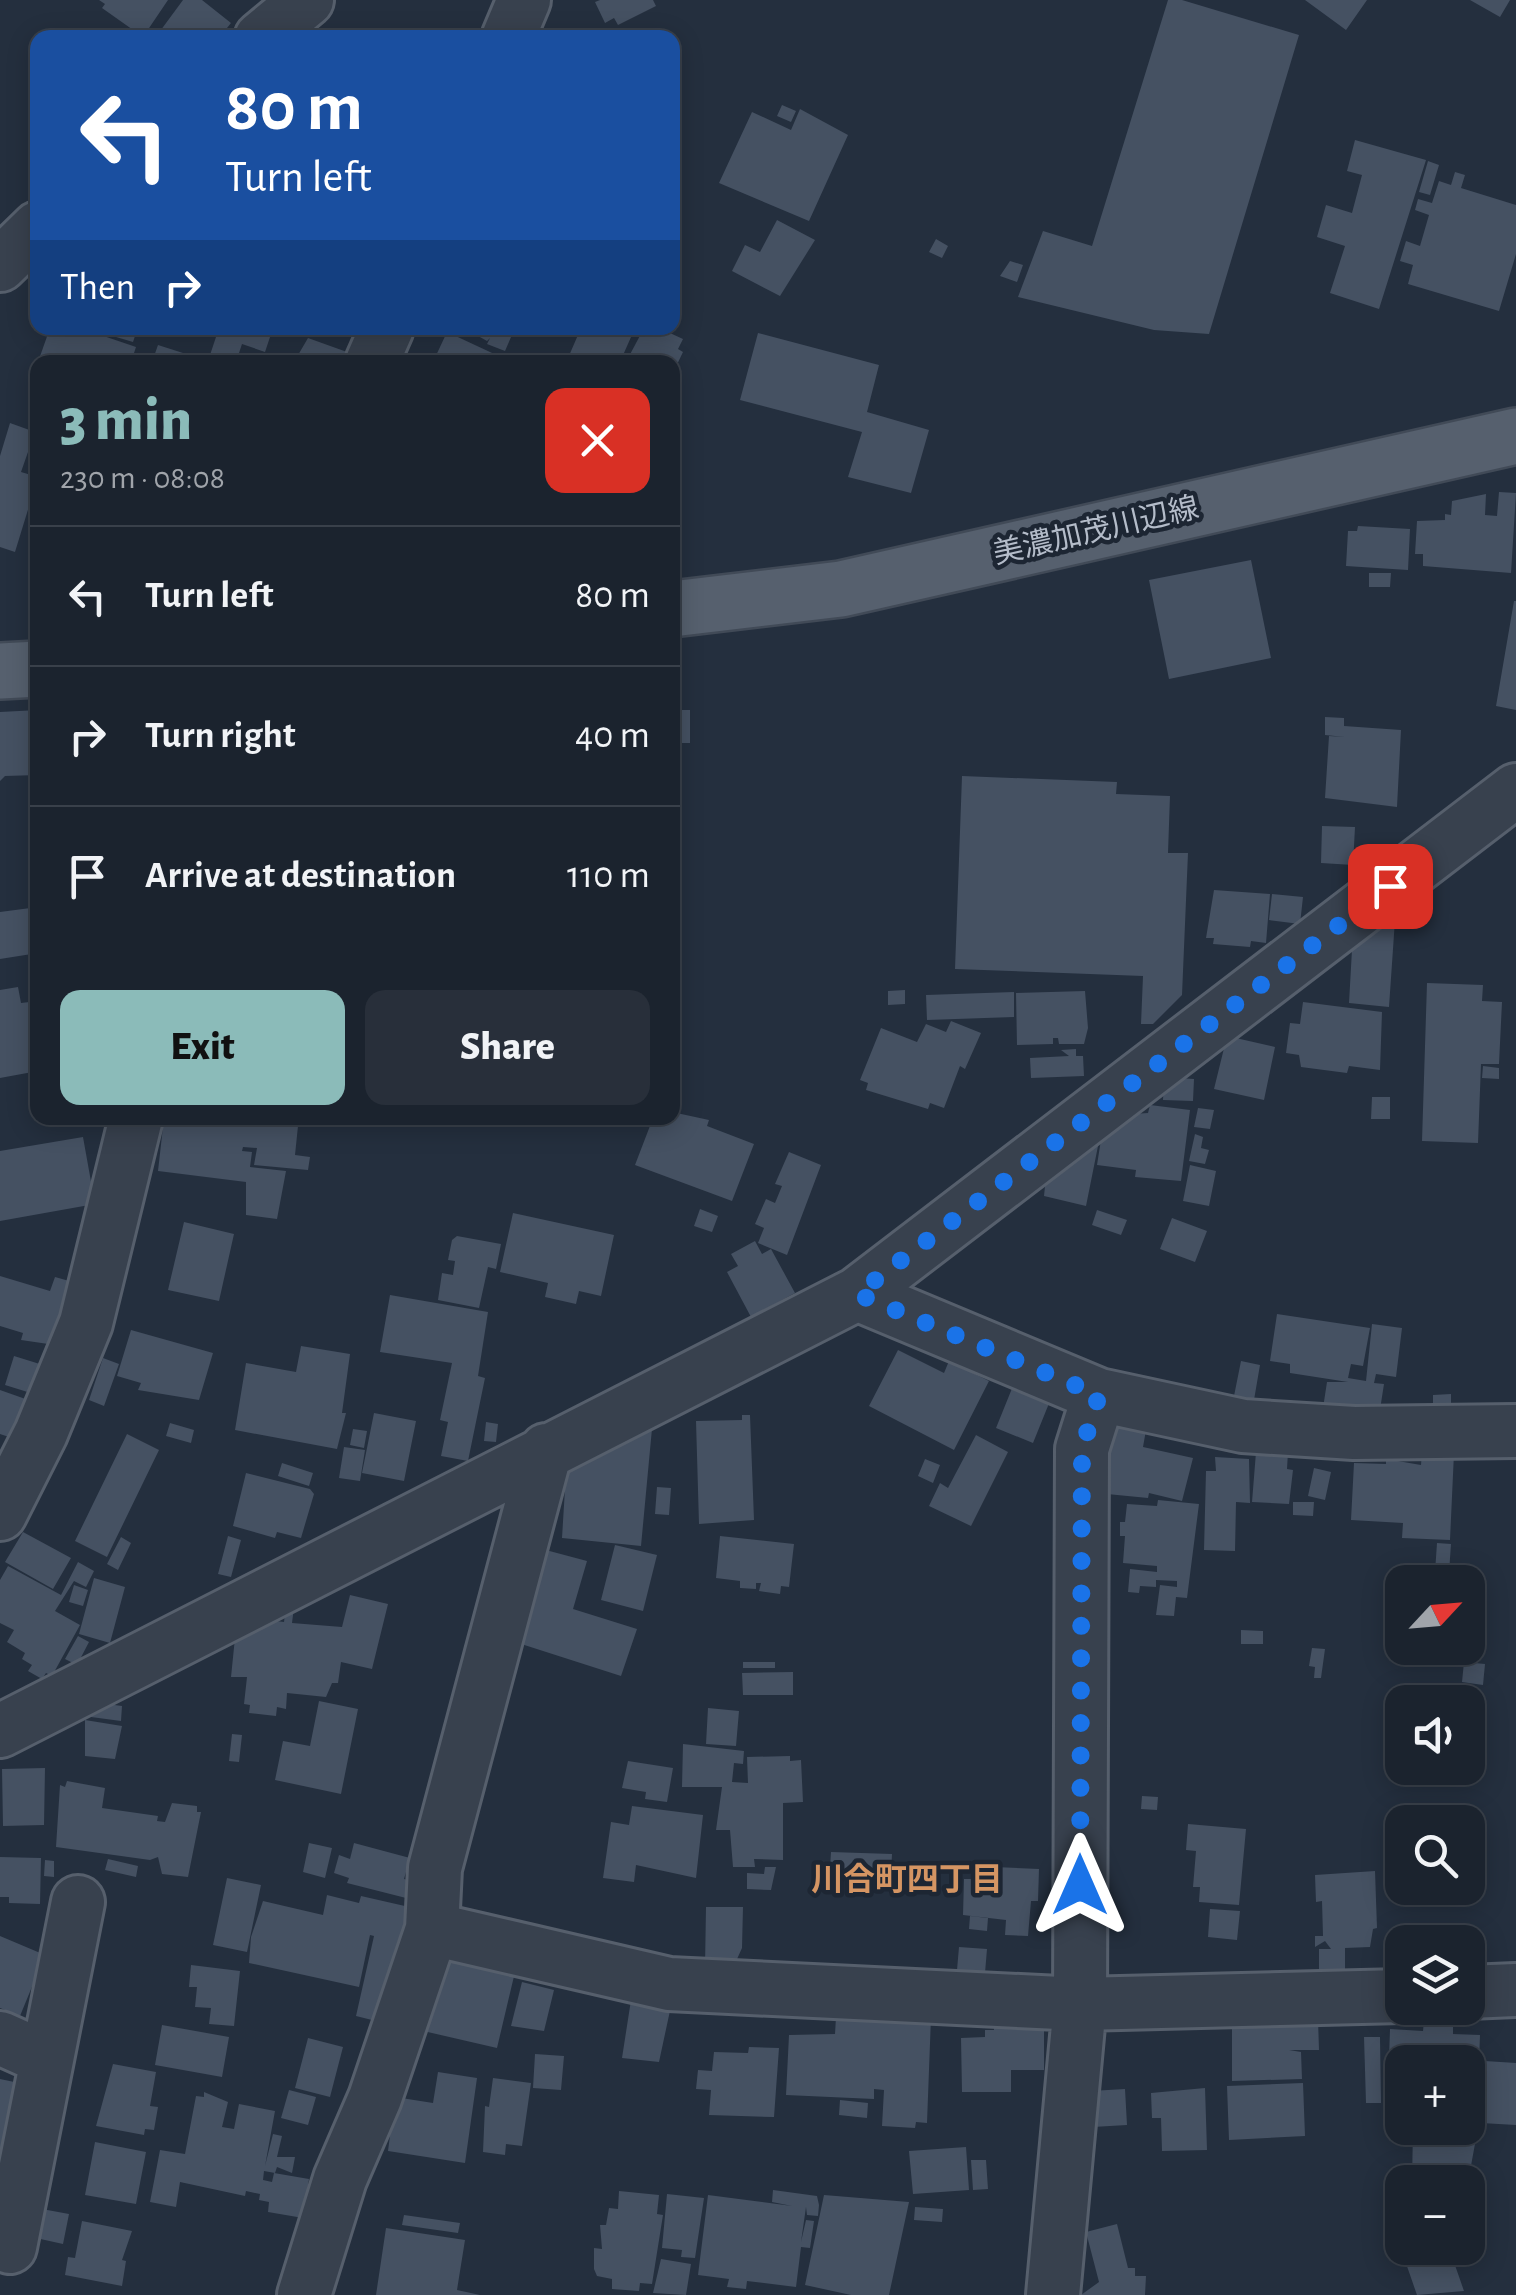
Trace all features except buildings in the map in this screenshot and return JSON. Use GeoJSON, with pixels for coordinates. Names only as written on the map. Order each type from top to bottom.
{"type":"FeatureCollection","features":[{"type":"Feature","properties":{"kind":"main road","name":"美濃加茂川辺線"},"geometry":{"type":"LineString","coordinates":[[680,608],[841,590],[1516,436]]}},
{"type":"Feature","properties":{"kind":"main road"},"geometry":{"type":"LineString","coordinates":[[0,671],[30,669]]}},
{"type":"Feature","properties":{"kind":"street"},"geometry":{"type":"LineString","coordinates":[[270,30],[306,0]]}},
{"type":"Feature","properties":{"kind":"street"},"geometry":{"type":"LineString","coordinates":[[511,30],[524,0]]}},
{"type":"Feature","properties":{"kind":"street"},"geometry":{"type":"LineString","coordinates":[[0,265],[30,236]]}},
{"type":"Feature","properties":{"kind":"street"},"geometry":{"type":"LineString","coordinates":[[0,1731],[857,1294],[1516,790]]}},
{"type":"Feature","properties":{"kind":"street"},"geometry":{"type":"LineString","coordinates":[[4,1498],[86,1324],[134,1125]]}},
{"type":"Feature","properties":{"kind":"street"},"geometry":{"type":"LineString","coordinates":[[857,1294],[1099,1395],[1243,1426],[1354,1433],[1516,1431]]}},
{"type":"Feature","properties":{"kind":"street"},"geometry":{"type":"LineString","coordinates":[[1052,2295],[1080,2004],[1082,1449],[1099,1395]]}},
{"type":"Feature","properties":{"kind":"street"},"geometry":{"type":"LineString","coordinates":[[304,2295],[340,2179],[375,2098],[432,1930],[435,1868],[546,1450]]}},
{"type":"Feature","properties":{"kind":"street"},"geometry":{"type":"LineString","coordinates":[[10,2248],[78,1902]]}},
{"type":"Feature","properties":{"kind":"street"},"geometry":{"type":"LineString","coordinates":[[432,1930],[669,1984],[1080,2004],[1385,1996]]}},
{"type":"Feature","properties":{"kind":"street"},"geometry":{"type":"LineString","coordinates":[[1485,1991],[1516,1990]]}},
{"type":"Feature","properties":{"kind":"street"},"geometry":{"type":"LineString","coordinates":[[0,2038],[47,2059]]}},
{"type":"Feature","properties":{"kind":"district","name":"川合町四丁目"},"geometry":{"type":"Point","coordinates":[907,1880]}},
{"type":"Feature","properties":{"kind":"route"},"geometry":{"type":"LineString","coordinates":[[1080,1885],[1082,1449],[1099,1395],[857,1294],[1390,886]]}}]}
